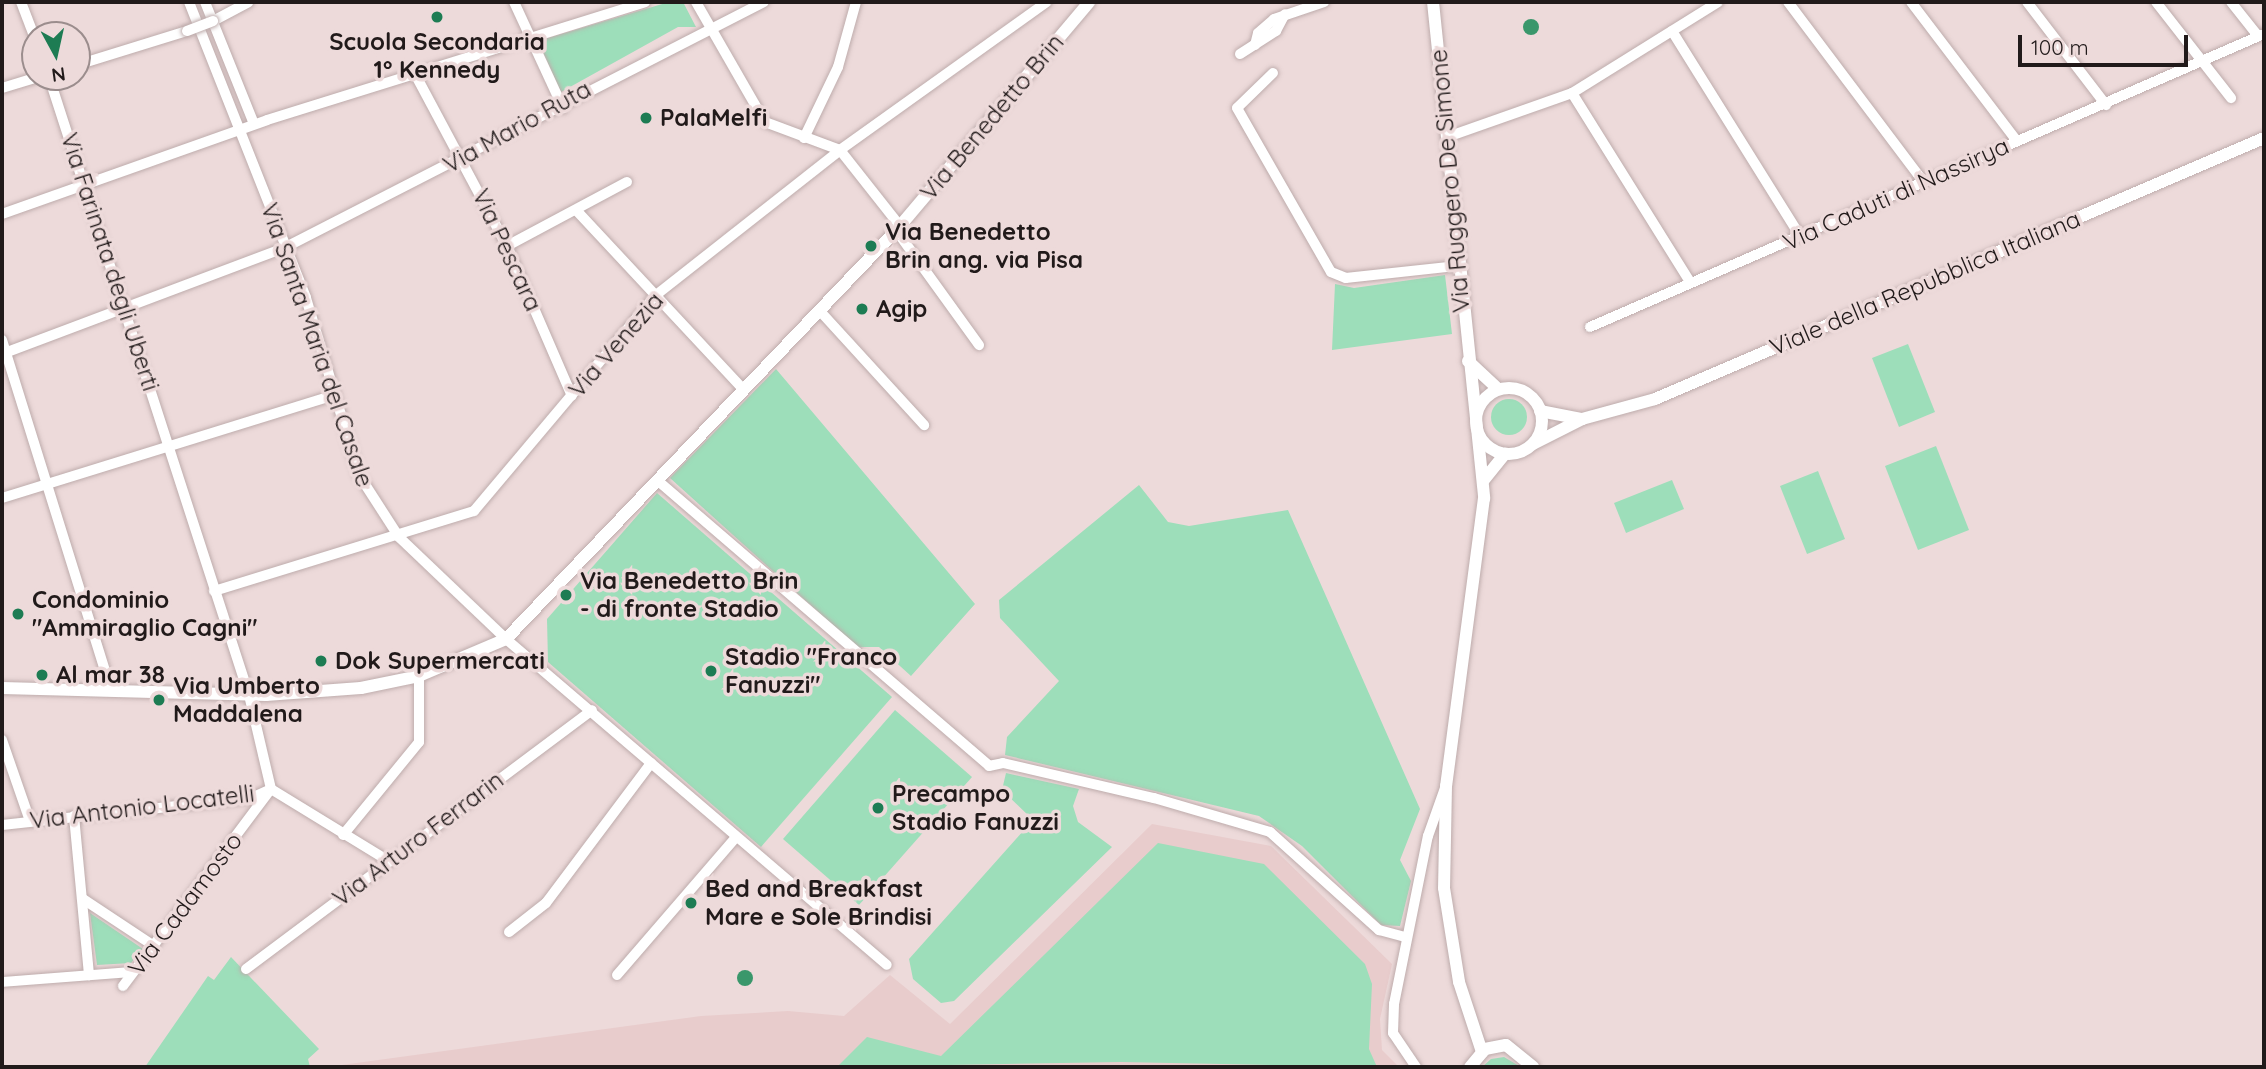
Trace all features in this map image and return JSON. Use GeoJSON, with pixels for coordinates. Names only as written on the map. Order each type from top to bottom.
{"type":"FeatureCollection","features":[{"type":"Feature","properties":{"kind":"street"},"geometry":{"type":"LineString","coordinates":[[21,2],[28,21]]}},
{"type":"Feature","properties":{"kind":"street","name":"Via Santa Maria del Casale"},"geometry":{"type":"LineString","coordinates":[[189,2],[237,130],[286,247],[359,475],[399,537],[506,639],[887,965]]}},
{"type":"Feature","properties":{"kind":"street"},"geometry":{"type":"LineString","coordinates":[[205,2],[254,124]]}},
{"type":"Feature","properties":{"kind":"street"},"geometry":{"type":"LineString","coordinates":[[91,61],[213,22],[248,2]]}},
{"type":"Feature","properties":{"kind":"street"},"geometry":{"type":"LineString","coordinates":[[514,2],[562,108]]}},
{"type":"Feature","properties":{"kind":"street"},"geometry":{"type":"LineString","coordinates":[[2,214],[254,124],[645,2]]}},
{"type":"Feature","properties":{"kind":"street"},"geometry":{"type":"LineString","coordinates":[[696,2],[765,122],[840,150],[979,345]]}},
{"type":"Feature","properties":{"kind":"street","name":"Via Mario Ruta"},"geometry":{"type":"LineString","coordinates":[[4,354],[286,247],[562,108],[579,93],[764,2]]}},
{"type":"Feature","properties":{"kind":"street"},"geometry":{"type":"LineString","coordinates":[[804,138],[838,67],[856,2]]}},
{"type":"Feature","properties":{"kind":"street","name":"Via Venezia"},"geometry":{"type":"LineString","coordinates":[[214,591],[399,537],[474,511],[656,295],[840,150],[1047,2]]}},
{"type":"Feature","properties":{"kind":"street","name":"Via Benedetto Brin"},"geometry":{"type":"LineString","coordinates":[[419,676],[506,639],[898,228],[1088,2]]}},
{"type":"Feature","properties":{"kind":"street"},"geometry":{"type":"LineString","coordinates":[[1240,54],[1255,45],[1285,14],[1324,2]]}},
{"type":"Feature","properties":{"kind":"street","name":"Via Ruggero De Simone"},"geometry":{"type":"LineString","coordinates":[[1433,2],[1457,266],[1483,481],[1478,566],[1446,786],[1444,888],[1450,943],[1482,1052]]}},
{"type":"Feature","properties":{"kind":"street"},"geometry":{"type":"LineString","coordinates":[[1447,137],[1572,93],[1718,2]]}},
{"type":"Feature","properties":{"kind":"street"},"geometry":{"type":"LineString","coordinates":[[1788,2],[1923,181]]}},
{"type":"Feature","properties":{"kind":"street"},"geometry":{"type":"LineString","coordinates":[[1911,2],[2017,141]]}},
{"type":"Feature","properties":{"kind":"street"},"geometry":{"type":"LineString","coordinates":[[2027,2],[2106,105]]}},
{"type":"Feature","properties":{"kind":"street"},"geometry":{"type":"LineString","coordinates":[[2156,2],[2231,99]]}},
{"type":"Feature","properties":{"kind":"street"},"geometry":{"type":"LineString","coordinates":[[2231,2],[2261,35]]}},
{"type":"Feature","properties":{"kind":"street"},"geometry":{"type":"LineString","coordinates":[[1672,31],[1800,236]]}},
{"type":"Feature","properties":{"kind":"street","name":"Via Caduti di Nassirya"},"geometry":{"type":"LineString","coordinates":[[1590,327],[1923,181],[2106,105],[2261,35]]}},
{"type":"Feature","properties":{"kind":"street","name":"Via Pescara"},"geometry":{"type":"LineString","coordinates":[[414,72],[507,246],[572,396]]}},
{"type":"Feature","properties":{"kind":"street"},"geometry":{"type":"LineString","coordinates":[[1273,73],[1237,108],[1331,272],[1346,278],[1457,266]]}},
{"type":"Feature","properties":{"kind":"street"},"geometry":{"type":"LineString","coordinates":[[2,88],[21,82]]}},
{"type":"Feature","properties":{"kind":"street","name":"Via Farinata degli Uberti"},"geometry":{"type":"LineString","coordinates":[[54,91],[169,447]]}},
{"type":"Feature","properties":{"kind":"street"},"geometry":{"type":"LineString","coordinates":[[1572,93],[1690,282]]}},
{"type":"Feature","properties":{"kind":"street","name":"Viale della Repubblica Italiana"},"geometry":{"type":"LineString","coordinates":[[1533,444],[1582,419],[1655,399],[2264,138]]}},
{"type":"Feature","properties":{"kind":"street"},"geometry":{"type":"LineString","coordinates":[[507,246],[627,182]]}},
{"type":"Feature","properties":{"kind":"street"},"geometry":{"type":"LineString","coordinates":[[576,210],[743,389]]}},
{"type":"Feature","properties":{"kind":"street"},"geometry":{"type":"LineString","coordinates":[[819,310],[924,425]]}},
{"type":"Feature","properties":{"kind":"street"},"geometry":{"type":"LineString","coordinates":[[2,340],[4,354],[48,484],[110,687]]}},
{"type":"Feature","properties":{"kind":"street"},"geometry":{"type":"LineString","coordinates":[[1468,360],[1498,390]]}},
{"type":"Feature","properties":{"kind":"street"},"geometry":{"type":"LineString","coordinates":[[1483,481],[1505,454],[1533,444],[1540,411],[1523,390],[1498,390],[1478,407],[1476,427],[1486,446],[1505,454]]}},
{"type":"Feature","properties":{"kind":"street"},"geometry":{"type":"LineString","coordinates":[[2,498],[335,395]]}},
{"type":"Feature","properties":{"kind":"street","name":"Viale della Repubblica Italiana"},"geometry":{"type":"LineString","coordinates":[[1540,411],[1582,419]]}},
{"type":"Feature","properties":{"kind":"street"},"geometry":{"type":"LineString","coordinates":[[169,447],[249,695],[271,789]]}},
{"type":"Feature","properties":{"kind":"street"},"geometry":{"type":"LineString","coordinates":[[657,480],[989,766],[1003,763],[1154,798],[1270,832],[1380,930],[1405,937]]}},
{"type":"Feature","properties":{"kind":"street"},"geometry":{"type":"LineString","coordinates":[[2,688],[110,687],[249,695],[361,688],[419,676],[419,742],[343,835]]}},
{"type":"Feature","properties":{"kind":"street","name":"Via Arturo Ferrarin"},"geometry":{"type":"LineString","coordinates":[[246,969],[387,860],[592,710]]}},
{"type":"Feature","properties":{"kind":"street"},"geometry":{"type":"LineString","coordinates":[[2,740],[30,821]]}},
{"type":"Feature","properties":{"kind":"street"},"geometry":{"type":"LineString","coordinates":[[509,932],[546,904],[651,763]]}},
{"type":"Feature","properties":{"kind":"street"},"geometry":{"type":"LineString","coordinates":[[1416,1067],[1393,1033],[1405,937],[1434,810],[1446,786]]}},
{"type":"Feature","properties":{"kind":"street","name":"Via Antonio Locatelli"},"geometry":{"type":"LineString","coordinates":[[2,825],[251,798],[271,789],[387,860]]}},
{"type":"Feature","properties":{"kind":"street","name":"Via Cadamosto"},"geometry":{"type":"LineString","coordinates":[[123,986],[271,789]]}},
{"type":"Feature","properties":{"kind":"street"},"geometry":{"type":"LineString","coordinates":[[74,817],[89,975]]}},
{"type":"Feature","properties":{"kind":"street"},"geometry":{"type":"LineString","coordinates":[[617,975],[736,836]]}},
{"type":"Feature","properties":{"kind":"street"},"geometry":{"type":"LineString","coordinates":[[83,899],[154,946]]}},
{"type":"Feature","properties":{"kind":"street"},"geometry":{"type":"LineString","coordinates":[[2,982],[134,972]]}},
{"type":"Feature","properties":{"kind":"street"},"geometry":{"type":"LineString","coordinates":[[1470,1067],[1482,1052],[1516,1049],[1533,1067]]}},
{"type":"Feature","properties":{"kind":"shaded area"},"geometry":{"type":"Polygon","coordinates":[[[669,2],[683,2],[696,27],[678,27],[561,92],[538,41],[669,2]]]}},
{"type":"Feature","properties":{"kind":"shaded area"},"geometry":{"type":"Polygon","coordinates":[[[1531,19],[1539,27],[1531,35],[1523,27],[1531,19]]]}},
{"type":"Feature","properties":{"kind":"shaded area"},"geometry":{"type":"Polygon","coordinates":[[[1445,275],[1452,334],[1332,350],[1335,284],[1354,288],[1445,275]]]}},
{"type":"Feature","properties":{"kind":"shaded area"},"geometry":{"type":"Polygon","coordinates":[[[1908,344],[1935,412],[1899,427],[1872,358],[1908,344]]]}},
{"type":"Feature","properties":{"kind":"shaded area"},"geometry":{"type":"Polygon","coordinates":[[[776,369],[975,604],[911,676],[879,647],[857,647],[670,478],[776,369]]]}},
{"type":"Feature","properties":{"kind":"shaded area"},"geometry":{"type":"Polygon","coordinates":[[[1509,399],[1522,404],[1527,417],[1522,430],[1509,435],[1496,430],[1491,417],[1496,404],[1509,399]]]}},
{"type":"Feature","properties":{"kind":"shaded area"},"geometry":{"type":"Polygon","coordinates":[[[1936,446],[1969,530],[1918,550],[1885,466],[1936,446]]]}},
{"type":"Feature","properties":{"kind":"shaded area"},"geometry":{"type":"Polygon","coordinates":[[[1818,471],[1845,539],[1807,554],[1780,486],[1818,471]]]}},
{"type":"Feature","properties":{"kind":"shaded area"},"geometry":{"type":"Polygon","coordinates":[[[1672,480],[1684,509],[1626,533],[1614,503],[1672,480]]]}},
{"type":"Feature","properties":{"kind":"shaded area"},"geometry":{"type":"Polygon","coordinates":[[[1139,485],[1168,522],[1189,526],[1288,510],[1420,809],[1400,860],[1411,881],[1400,926],[1381,925],[1302,846],[1259,816],[1005,755],[1007,737],[1059,681],[1000,618],[999,600],[1139,485]]]}},
{"type":"Feature","properties":{"kind":"shaded area","name":"Stadio \"Franco Fanuzzi\""},"geometry":{"type":"Polygon","coordinates":[[[657,493],[892,697],[761,847],[548,662],[547,619],[657,493]]]}},
{"type":"Feature","properties":{"kind":"shaded area","name":"Precampo Stadio Fanuzzi"},"geometry":{"type":"Polygon","coordinates":[[[895,710],[972,777],[859,905],[783,839],[895,710]]]}},
{"type":"Feature","properties":{"kind":"shaded area"},"geometry":{"type":"Polygon","coordinates":[[[1006,773],[1079,789],[1073,806],[1078,822],[1112,847],[954,1001],[941,1003],[913,979],[909,959],[1033,820],[1002,790],[1006,773]]]}},
{"type":"Feature","properties":{"kind":"shaded area"},"geometry":{"type":"Polygon","coordinates":[[[1152,824],[1271,846],[1392,964],[1380,1019],[1382,1050],[1399,1067],[327,1067],[701,1016],[788,1011],[844,1016],[890,975],[950,1024],[1152,824]]]}},
{"type":"Feature","properties":{"kind":"shaded area"},"geometry":{"type":"Polygon","coordinates":[[[1158,843],[1264,864],[1365,964],[1372,984],[1369,1049],[1377,1067],[1121,1062],[837,1067],[867,1037],[941,1056],[1158,843]]]}},
{"type":"Feature","properties":{"kind":"shaded area"},"geometry":{"type":"Polygon","coordinates":[[[90,913],[143,949],[131,963],[97,965],[90,913]]]}},
{"type":"Feature","properties":{"kind":"shaded area"},"geometry":{"type":"Polygon","coordinates":[[[231,957],[319,1049],[308,1059],[310,1067],[145,1067],[208,976],[214,980],[231,957]]]}},
{"type":"Feature","properties":{"kind":"shaded area"},"geometry":{"type":"Polygon","coordinates":[[[742,970],[748,970],[753,978],[751,984],[742,986],[737,981],[737,975],[742,970]]]}},
{"type":"Feature","properties":{"kind":"shaded area"},"geometry":{"type":"Polygon","coordinates":[[[1504,1057],[1521,1067],[1482,1067],[1491,1059],[1504,1057]]]}},
{"type":"Feature","properties":{"kind":"place","name":"Scuola Secondaria 1° Kennedy"},"geometry":{"type":"Point","coordinates":[437,17]}},
{"type":"Feature","properties":{"kind":"place","name":"PalaMelfi"},"geometry":{"type":"Point","coordinates":[646,118]}},
{"type":"Feature","properties":{"kind":"place","name":"Via Benedetto Brin ang. via Pisa"},"geometry":{"type":"Point","coordinates":[871,246]}},
{"type":"Feature","properties":{"kind":"place","name":"Agip"},"geometry":{"type":"Point","coordinates":[862,309]}},
{"type":"Feature","properties":{"kind":"place","name":"Via Benedetto Brin - di fronte Stadio"},"geometry":{"type":"Point","coordinates":[566,595]}},
{"type":"Feature","properties":{"kind":"place","name":"Condominio \"Ammiraglio Cagni\""},"geometry":{"type":"Point","coordinates":[18,614]}},
{"type":"Feature","properties":{"kind":"place","name":"Dok Supermercati"},"geometry":{"type":"Point","coordinates":[321,661]}},
{"type":"Feature","properties":{"kind":"place","name":"Stadio \"Franco Fanuzzi\""},"geometry":{"type":"Point","coordinates":[711,671]}},
{"type":"Feature","properties":{"kind":"place","name":"Al mar 38"},"geometry":{"type":"Point","coordinates":[42,675]}},
{"type":"Feature","properties":{"kind":"place","name":"Via Umberto Maddalena"},"geometry":{"type":"Point","coordinates":[159,700]}},
{"type":"Feature","properties":{"kind":"place","name":"Precampo Stadio Fanuzzi"},"geometry":{"type":"Point","coordinates":[878,808]}},
{"type":"Feature","properties":{"kind":"place","name":"Bed and Breakfast Mare e Sole Brindisi"},"geometry":{"type":"Point","coordinates":[691,903]}}]}
